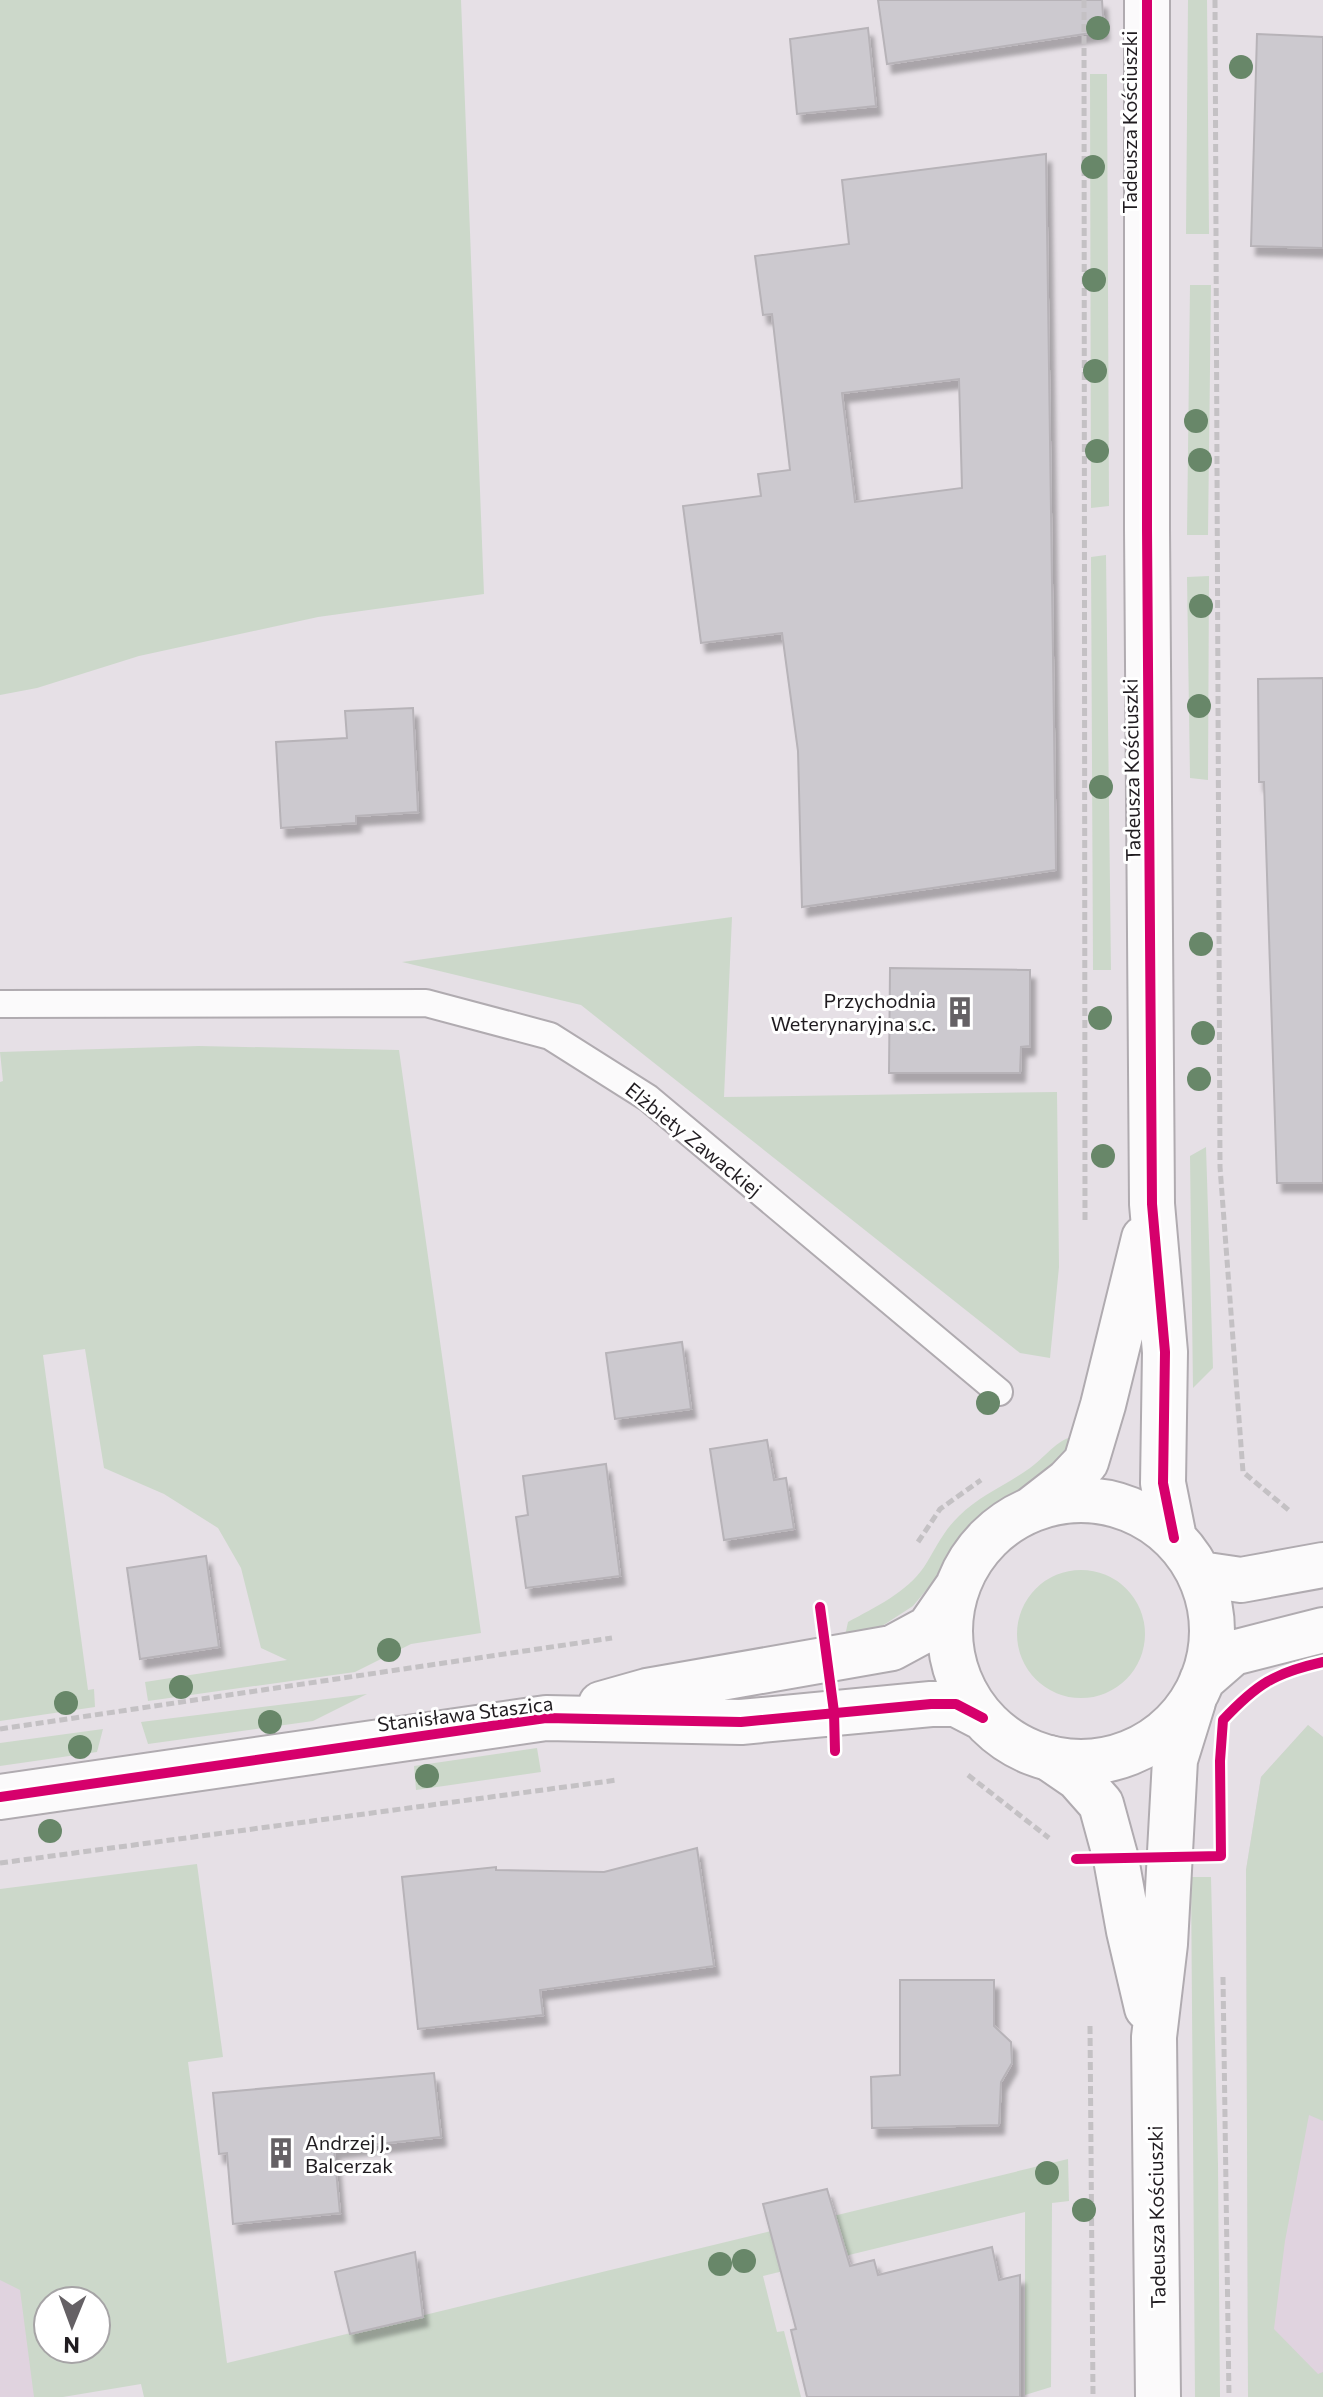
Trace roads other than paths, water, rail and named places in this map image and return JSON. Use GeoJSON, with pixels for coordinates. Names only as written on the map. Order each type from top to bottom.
{"type":"FeatureCollection","features":[{"type":"Feature","properties":{"kind":"street","name":"Tadeusza Kościuszki"},"geometry":{"type":"LineString","coordinates":[[1147,0],[1152,1204],[1165,1352],[1163,1483],[1174,1538]]}},
{"type":"Feature","properties":{"kind":"street","name":"Tadeusza Kościuszki"},"geometry":{"type":"LineString","coordinates":[[1030,1511],[1068,1481],[1086,1462],[1152,1204]]}},
{"type":"Feature","properties":{"kind":"street"},"geometry":{"type":"LineString","coordinates":[[1197,1691],[1210,1661],[1213,1616],[1200,1574],[1174,1538],[1138,1512],[1095,1500],[1051,1502],[1010,1519],[977,1550],[956,1589],[949,1632],[957,1677],[973,1708],[997,1734],[1028,1752],[1063,1761],[1098,1762],[1132,1753],[1163,1734],[1233,1653],[1323,1630]]}},
{"type":"Feature","properties":{"kind":"street"},"geometry":{"type":"LineString","coordinates":[[1200,1574],[1241,1580],[1323,1565]]}},
{"type":"Feature","properties":{"kind":"street","name":"Stanisława Staszica"},"geometry":{"type":"LineString","coordinates":[[0,1797],[546,1718],[647,1691],[892,1648],[929,1628],[956,1589]]}},
{"type":"Feature","properties":{"kind":"street","name":"Tadeusza Kościuszki"},"geometry":{"type":"LineString","coordinates":[[1158,2397],[1154,2037],[1165,1944],[1175,1760],[1197,1691]]}},
{"type":"Feature","properties":{"kind":"street","name":"Stanisława Staszica"},"geometry":{"type":"LineString","coordinates":[[546,1718],[741,1722],[931,1704],[956,1704],[983,1718]]}},
{"type":"Feature","properties":{"kind":"street","name":"Tadeusza Kościuszki"},"geometry":{"type":"LineString","coordinates":[[1049,1758],[1085,1784],[1101,1804],[1116,1859],[1154,2037]]}},
{"type":"Feature","properties":{"kind":"lane","name":"Elżbiety Zawackiej"},"geometry":{"type":"LineString","coordinates":[[0,1004],[426,1003],[550,1036],[648,1098],[999,1392]]}},
{"type":"Feature","properties":{"kind":"place","name":"Przychodnia Weterynaryjna s.c."},"geometry":{"type":"Point","coordinates":[960,1012]}},
{"type":"Feature","properties":{"kind":"place","name":"Andrzej J. Balcerzak"},"geometry":{"type":"Point","coordinates":[281,2153]}}]}
